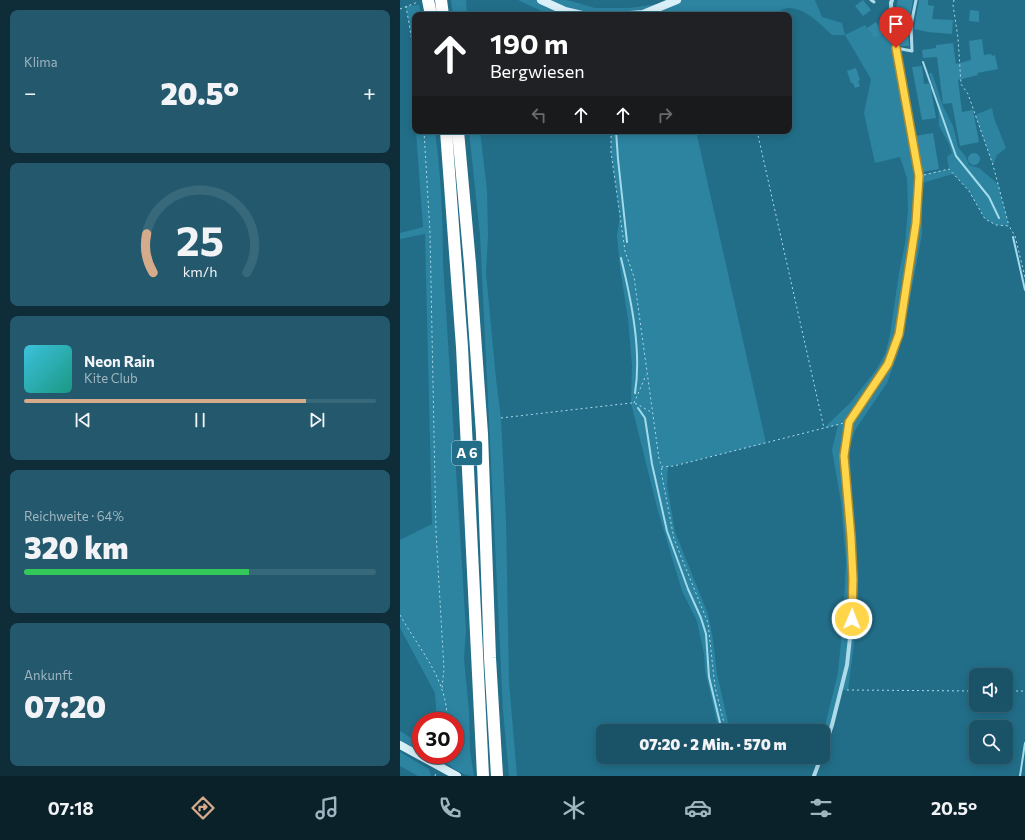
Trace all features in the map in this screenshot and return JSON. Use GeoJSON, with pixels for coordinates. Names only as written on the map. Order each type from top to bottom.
{"type":"FeatureCollection","features":[{"type":"Feature","properties":{"kind":"highway","name":"A 6"},"geometry":{"type":"LineString","coordinates":[[446,134],[462,347],[483,776]]}},
{"type":"Feature","properties":{"kind":"highway","name":"A 6"},"geometry":{"type":"LineString","coordinates":[[458,134],[470,256],[482,434],[490,658],[497,776]]}},
{"type":"Feature","properties":{"kind":"street"},"geometry":{"type":"LineString","coordinates":[[541,0],[569,12]]}},
{"type":"Feature","properties":{"kind":"street"},"geometry":{"type":"LineString","coordinates":[[647,12],[678,0]]}},
{"type":"Feature","properties":{"kind":"street"},"geometry":{"type":"LineString","coordinates":[[830,730],[847,665],[852,619],[853,579],[851,537],[844,456],[849,422],[888,364],[899,334],[916,223],[919,176],[892,27],[892,0]]}},
{"type":"Feature","properties":{"kind":"street"},"geometry":{"type":"LineString","coordinates":[[400,746],[457,776]]}},
{"type":"Feature","properties":{"kind":"street"},"geometry":{"type":"LineString","coordinates":[[814,776],[818,764]]}},
{"type":"Feature","properties":{"kind":"lane"},"geometry":{"type":"LineString","coordinates":[[896,48],[912,51],[911,26],[916,0]]}},
{"type":"Feature","properties":{"kind":"path"},"geometry":{"type":"LineString","coordinates":[[954,0],[953,5],[958,38],[961,84],[968,94],[993,165],[1009,226],[1015,236],[1025,277]]}},
{"type":"Feature","properties":{"kind":"path"},"geometry":{"type":"LineString","coordinates":[[406,6],[412,41]]}},
{"type":"Feature","properties":{"kind":"path"},"geometry":{"type":"LineString","coordinates":[[400,9],[406,6],[433,7]]}},
{"type":"Feature","properties":{"kind":"path"},"geometry":{"type":"LineString","coordinates":[[424,134],[432,269],[433,418],[436,533],[444,669],[442,688]]}},
{"type":"Feature","properties":{"kind":"path"},"geometry":{"type":"LineString","coordinates":[[611,134],[611,152],[625,251],[634,276],[646,375],[659,459],[662,467],[661,471],[674,539],[708,623],[715,687],[724,724]]}},
{"type":"Feature","properties":{"kind":"path"},"geometry":{"type":"LineString","coordinates":[[758,134],[824,428]]}},
{"type":"Feature","properties":{"kind":"path"},"geometry":{"type":"LineString","coordinates":[[919,176],[949,169],[969,191],[985,219],[996,225],[1009,226]]}},
{"type":"Feature","properties":{"kind":"path"},"geometry":{"type":"LineString","coordinates":[[634,403],[646,375]]}},
{"type":"Feature","properties":{"kind":"path"},"geometry":{"type":"LineString","coordinates":[[501,418],[634,403],[652,412]]}},
{"type":"Feature","properties":{"kind":"path"},"geometry":{"type":"LineString","coordinates":[[662,467],[674,466],[849,422]]}},
{"type":"Feature","properties":{"kind":"path"},"geometry":{"type":"LineString","coordinates":[[400,615],[438,678],[446,704],[446,712]]}},
{"type":"Feature","properties":{"kind":"path"},"geometry":{"type":"LineString","coordinates":[[841,690],[969,691]]}},
{"type":"Feature","properties":{"kind":"path"},"geometry":{"type":"LineString","coordinates":[[1013,691],[1025,691]]}},
{"type":"Feature","properties":{"kind":"shaded area"},"geometry":{"type":"Polygon","coordinates":[[[451,0],[466,0],[467,12],[453,12],[451,0]]]}},
{"type":"Feature","properties":{"kind":"shaded area"},"geometry":{"type":"Polygon","coordinates":[[[518,0],[567,0],[595,8],[630,8],[657,4],[665,0],[815,0],[822,17],[842,23],[845,35],[832,35],[807,14],[789,8],[778,12],[544,12],[518,0]]]}},
{"type":"Feature","properties":{"kind":"shaded area"},"geometry":{"type":"Polygon","coordinates":[[[419,5],[420,12],[412,12],[412,41],[406,6],[419,5]]]}},
{"type":"Feature","properties":{"kind":"shaded area"},"geometry":{"type":"Polygon","coordinates":[[[865,25],[874,39],[883,33],[885,28],[892,27],[919,175],[949,169],[947,157],[952,153],[949,144],[939,126],[938,101],[929,73],[932,73],[943,106],[953,126],[958,147],[966,157],[969,165],[979,168],[998,184],[1009,226],[996,225],[985,219],[969,191],[953,174],[922,183],[922,234],[898,353],[887,383],[855,430],[849,449],[858,580],[857,620],[848,690],[841,690],[830,727],[830,724],[825,724],[838,673],[846,563],[841,502],[832,450],[838,425],[824,428],[850,403],[876,370],[885,354],[890,335],[899,273],[905,244],[908,208],[907,178],[900,157],[875,163],[864,113],[871,79],[845,35],[865,25]]]}},
{"type":"Feature","properties":{"kind":"shaded area"},"geometry":{"type":"Polygon","coordinates":[[[992,108],[994,118],[1006,148],[997,155],[993,165],[975,115],[992,108]]]}},
{"type":"Feature","properties":{"kind":"shaded area"},"geometry":{"type":"Polygon","coordinates":[[[416,134],[435,134],[439,164],[443,263],[466,630],[464,659],[469,712],[470,751],[474,776],[470,776],[456,770],[448,764],[464,764],[464,712],[436,712],[435,693],[400,628],[400,540],[432,524],[425,234],[400,239],[400,233],[423,227],[416,134]]]}},
{"type":"Feature","properties":{"kind":"shaded area"},"geometry":{"type":"Polygon","coordinates":[[[469,134],[480,134],[487,190],[488,235],[486,273],[501,418],[506,520],[509,682],[517,776],[509,776],[503,710],[480,235],[469,134]]]}},
{"type":"Feature","properties":{"kind":"shaded area"},"geometry":{"type":"Polygon","coordinates":[[[611,134],[697,134],[766,443],[668,467],[667,485],[675,532],[708,614],[717,674],[728,724],[717,724],[705,670],[704,654],[697,621],[682,591],[658,511],[631,403],[632,365],[628,319],[620,268],[617,236],[620,216],[611,152],[611,134]]]}},
{"type":"Feature","properties":{"kind":"shaded area"},"geometry":{"type":"Polygon","coordinates":[[[400,731],[412,738],[412,746],[400,740],[400,731]]]}},
{"type":"Feature","properties":{"kind":"shaded area"},"geometry":{"type":"Polygon","coordinates":[[[400,752],[412,759],[412,764],[420,764],[429,769],[431,776],[418,776],[400,766],[400,752]]]}},
{"type":"Feature","properties":{"kind":"building"},"geometry":{"type":"Polygon","coordinates":[[[863,0],[871,10],[863,16],[855,6],[863,0]]]}},
{"type":"Feature","properties":{"kind":"building"},"geometry":{"type":"Polygon","coordinates":[[[898,0],[913,0],[908,27],[895,24],[895,12],[898,0]]]}},
{"type":"Feature","properties":{"kind":"building"},"geometry":{"type":"Polygon","coordinates":[[[919,0],[928,0],[928,5],[934,6],[932,19],[953,20],[952,34],[914,29],[919,0]]]}},
{"type":"Feature","properties":{"kind":"building"},"geometry":{"type":"Polygon","coordinates":[[[970,10],[979,11],[979,22],[969,21],[970,10]]]}},
{"type":"Feature","properties":{"kind":"building"},"geometry":{"type":"Polygon","coordinates":[[[876,22],[884,33],[874,39],[867,28],[876,22]]]}},
{"type":"Feature","properties":{"kind":"building"},"geometry":{"type":"Polygon","coordinates":[[[908,31],[909,46],[900,46],[898,33],[908,31]]]}},
{"type":"Feature","properties":{"kind":"building"},"geometry":{"type":"Polygon","coordinates":[[[982,39],[984,55],[995,55],[998,69],[977,73],[978,75],[958,80],[962,112],[973,110],[979,142],[960,146],[952,103],[943,104],[937,57],[923,58],[922,50],[936,48],[936,45],[953,43],[956,64],[971,60],[969,41],[982,39]]]}},
{"type":"Feature","properties":{"kind":"building"},"geometry":{"type":"Polygon","coordinates":[[[922,66],[924,84],[930,83],[936,118],[922,120],[912,67],[922,66]]]}},
{"type":"Feature","properties":{"kind":"building"},"geometry":{"type":"Polygon","coordinates":[[[856,68],[860,80],[858,81],[860,86],[855,88],[853,83],[851,83],[847,71],[856,68]]]}},
{"type":"Feature","properties":{"kind":"building"},"geometry":{"type":"Polygon","coordinates":[[[933,133],[939,169],[922,172],[915,136],[933,133]]]}},
{"type":"Feature","properties":{"kind":"building"},"geometry":{"type":"Polygon","coordinates":[[[974,153],[978,155],[980,159],[978,163],[974,165],[970,163],[968,159],[970,155],[974,153]]]}},
{"type":"Feature","properties":{"kind":"waterway"},"geometry":{"type":"LineString","coordinates":[[923,62],[956,156],[989,197],[999,218]]}},
{"type":"Feature","properties":{"kind":"waterway"},"geometry":{"type":"LineString","coordinates":[[616,134],[627,242]]}},
{"type":"Feature","properties":{"kind":"waterway"},"geometry":{"type":"LineString","coordinates":[[1013,237],[1025,290]]}},
{"type":"Feature","properties":{"kind":"waterway"},"geometry":{"type":"LineString","coordinates":[[621,258],[632,308],[636,343],[637,377],[635,393]]}},
{"type":"Feature","properties":{"kind":"waterway"},"geometry":{"type":"LineString","coordinates":[[638,408],[645,418],[652,464],[667,531],[706,634],[709,677],[720,724]]}},
{"type":"Feature","properties":{"kind":"waterway"},"geometry":{"type":"LineString","coordinates":[[1020,776],[1025,743]]}},
{"type":"Feature","properties":{"kind":"route"},"geometry":{"type":"LineString","coordinates":[[852,619],[853,579],[851,537],[844,456],[849,422],[888,364],[899,334],[916,223],[919,176],[896,48]]}}]}
